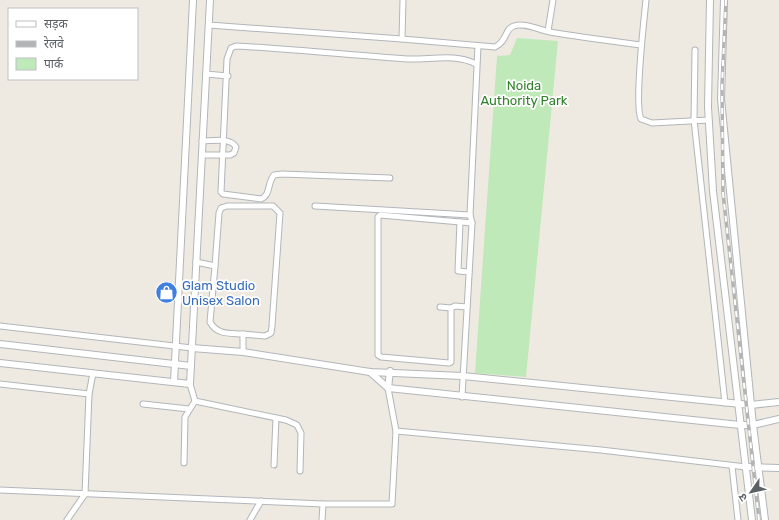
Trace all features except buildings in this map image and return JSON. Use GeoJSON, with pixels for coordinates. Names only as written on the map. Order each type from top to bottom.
{"type":"FeatureCollection","features":[{"type":"Feature","properties":{"kind":"street"},"geometry":{"type":"LineString","coordinates":[[174,382],[193,0]]}},
{"type":"Feature","properties":{"kind":"street"},"geometry":{"type":"LineString","coordinates":[[195,402],[190,384],[210,0]]}},
{"type":"Feature","properties":{"kind":"street"},"geometry":{"type":"LineString","coordinates":[[402,39],[404,0]]}},
{"type":"Feature","properties":{"kind":"street"},"geometry":{"type":"LineString","coordinates":[[548,31],[553,0]]}},
{"type":"Feature","properties":{"kind":"street"},"geometry":{"type":"LineString","coordinates":[[646,0],[641,45],[639,115],[641,119],[652,123],[709,120]]}},
{"type":"Feature","properties":{"kind":"street"},"geometry":{"type":"LineString","coordinates":[[710,0],[709,120],[713,191],[752,520]]}},
{"type":"Feature","properties":{"kind":"street"},"geometry":{"type":"LineString","coordinates":[[724,0],[721,99],[753,425],[765,520]]}},
{"type":"Feature","properties":{"kind":"street"},"geometry":{"type":"LineString","coordinates":[[209,25],[494,47],[501,44],[505,39],[507,30],[512,26],[520,25],[548,31],[641,45]]}},
{"type":"Feature","properties":{"kind":"street"},"geometry":{"type":"LineString","coordinates":[[390,178],[282,174],[274,175],[270,179],[266,197],[261,198],[223,194],[221,192],[223,155],[229,52],[231,48],[236,46],[407,59],[459,58],[476,64]]}},
{"type":"Feature","properties":{"kind":"street"},"geometry":{"type":"LineString","coordinates":[[462,397],[472,223],[470,215],[478,46]]}},
{"type":"Feature","properties":{"kind":"street"},"geometry":{"type":"LineString","coordinates":[[695,50],[694,120],[725,403]]}},
{"type":"Feature","properties":{"kind":"street"},"geometry":{"type":"LineString","coordinates":[[206,74],[228,76]]}},
{"type":"Feature","properties":{"kind":"street"},"geometry":{"type":"LineString","coordinates":[[202,141],[224,140],[233,143],[236,147],[234,153],[230,155],[202,155]]}},
{"type":"Feature","properties":{"kind":"street"},"geometry":{"type":"LineString","coordinates":[[227,206],[273,206],[277,208],[280,213],[271,333],[265,336],[242,334],[222,333],[214,329],[210,322],[219,213],[221,208],[227,206]]}},
{"type":"Feature","properties":{"kind":"street"},"geometry":{"type":"LineString","coordinates":[[315,206],[470,215]]}},
{"type":"Feature","properties":{"kind":"street"},"geometry":{"type":"LineString","coordinates":[[451,308],[451,362],[381,357],[378,355],[378,217],[380,215],[472,223]]}},
{"type":"Feature","properties":{"kind":"street"},"geometry":{"type":"LineString","coordinates":[[460,222],[458,271],[469,272]]}},
{"type":"Feature","properties":{"kind":"street"},"geometry":{"type":"LineString","coordinates":[[196,262],[215,266]]}},
{"type":"Feature","properties":{"kind":"street"},"geometry":{"type":"LineString","coordinates":[[440,307],[451,308],[455,306],[467,308]]}},
{"type":"Feature","properties":{"kind":"street"},"geometry":{"type":"LineString","coordinates":[[0,326],[192,348],[243,352],[370,372],[390,371],[464,376],[751,405],[779,402]]}},
{"type":"Feature","properties":{"kind":"street"},"geometry":{"type":"LineString","coordinates":[[242,334],[243,352]]}},
{"type":"Feature","properties":{"kind":"street"},"geometry":{"type":"LineString","coordinates":[[0,344],[191,366]]}},
{"type":"Feature","properties":{"kind":"street"},"geometry":{"type":"LineString","coordinates":[[0,363],[190,384]]}},
{"type":"Feature","properties":{"kind":"street"},"geometry":{"type":"LineString","coordinates":[[0,490],[323,504],[392,504],[396,431],[388,388],[390,371]]}},
{"type":"Feature","properties":{"kind":"street"},"geometry":{"type":"LineString","coordinates":[[370,372],[388,388],[462,397],[740,425],[753,425],[779,419]]}},
{"type":"Feature","properties":{"kind":"street"},"geometry":{"type":"LineString","coordinates":[[67,520],[85,494],[89,394],[94,373]]}},
{"type":"Feature","properties":{"kind":"street"},"geometry":{"type":"LineString","coordinates":[[0,384],[89,394]]}},
{"type":"Feature","properties":{"kind":"street"},"geometry":{"type":"LineString","coordinates":[[184,463],[184,417],[195,402]]}},
{"type":"Feature","properties":{"kind":"street"},"geometry":{"type":"LineString","coordinates":[[195,402],[292,422],[300,429],[301,433],[300,471]]}},
{"type":"Feature","properties":{"kind":"street"},"geometry":{"type":"LineString","coordinates":[[143,404],[189,409]]}},
{"type":"Feature","properties":{"kind":"street"},"geometry":{"type":"LineString","coordinates":[[274,465],[276,418]]}},
{"type":"Feature","properties":{"kind":"street"},"geometry":{"type":"LineString","coordinates":[[396,431],[601,450],[732,466],[779,468]]}},
{"type":"Feature","properties":{"kind":"street"},"geometry":{"type":"LineString","coordinates":[[732,466],[738,520]]}},
{"type":"Feature","properties":{"kind":"street"},"geometry":{"type":"LineString","coordinates":[[250,520],[261,501]]}},
{"type":"Feature","properties":{"kind":"street"},"geometry":{"type":"LineString","coordinates":[[322,520],[323,504]]}},
{"type":"Feature","properties":{"kind":"green space","name":"Noida Authority Park"},"geometry":{"type":"Polygon","coordinates":[[[517,38],[558,41],[526,377],[475,373],[497,56],[510,55],[517,38]]]}},
{"type":"Feature","properties":{"kind":"railway"},"geometry":{"type":"LineString","coordinates":[[726,0],[722,85],[723,193],[759,520]]}},
{"type":"Feature","properties":{"kind":"place","name":"Glam Studio Unisex Salon"},"geometry":{"type":"Point","coordinates":[167,292]}}]}
